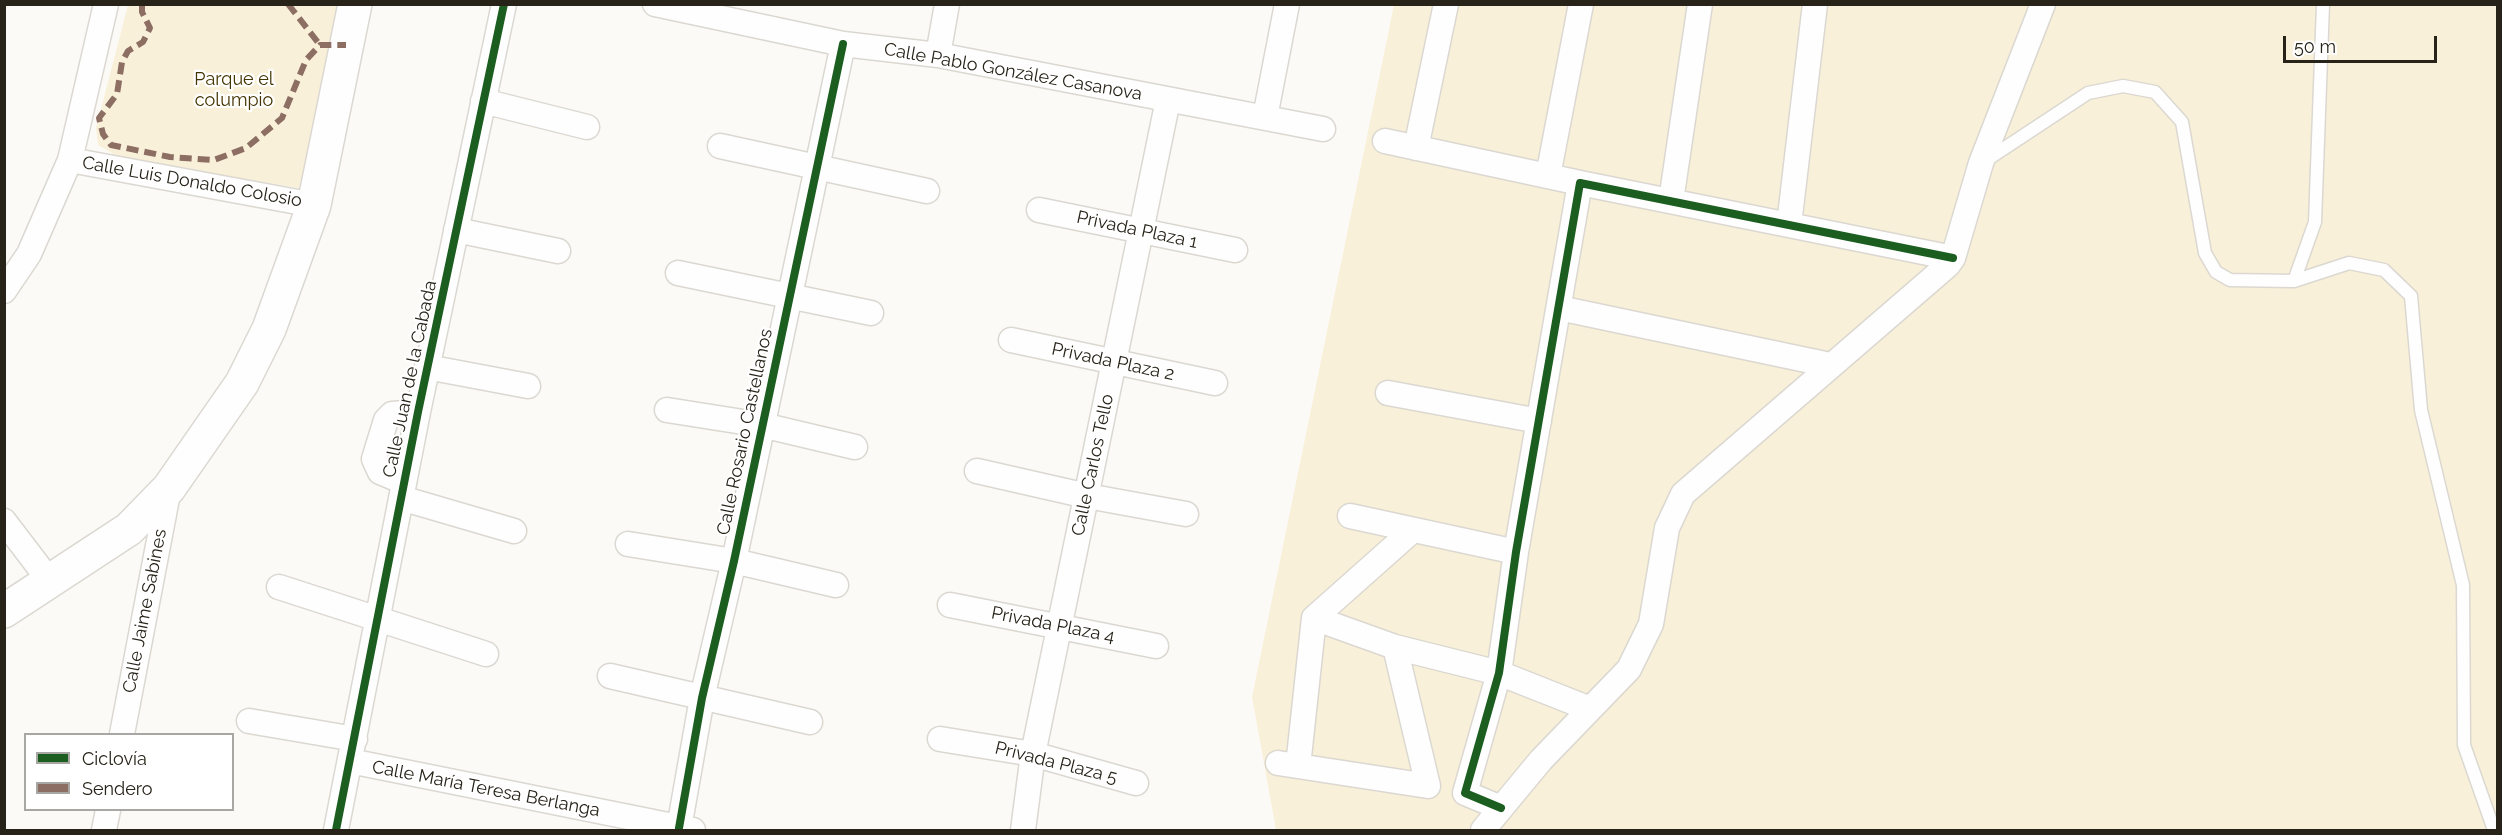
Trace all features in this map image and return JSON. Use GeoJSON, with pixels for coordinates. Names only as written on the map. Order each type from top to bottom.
{"type":"FeatureCollection","features":[{"type":"Feature","properties":{"kind":"main road"},"geometry":{"type":"LineString","coordinates":[[4,611],[129,529],[169,488],[242,383],[269,329],[314,205],[355,4]]}},
{"type":"Feature","properties":{"kind":"street"},"geometry":{"type":"LineString","coordinates":[[4,291],[29,254],[70,160],[106,4]]}},
{"type":"Feature","properties":{"kind":"street","name":"Calle Juan de la Cabada"},"geometry":{"type":"LineString","coordinates":[[336,831],[402,490],[504,4]]}},
{"type":"Feature","properties":{"kind":"street","name":"Calle Pablo González Casanova"},"geometry":{"type":"LineString","coordinates":[[655,4],[843,44],[938,55],[1323,129]]}},
{"type":"Feature","properties":{"kind":"street"},"geometry":{"type":"LineString","coordinates":[[938,55],[947,4]]}},
{"type":"Feature","properties":{"kind":"street"},"geometry":{"type":"LineString","coordinates":[[1264,117],[1287,4]]}},
{"type":"Feature","properties":{"kind":"street"},"geometry":{"type":"LineString","coordinates":[[1416,148],[1446,4]]}},
{"type":"Feature","properties":{"kind":"street"},"geometry":{"type":"LineString","coordinates":[[1548,176],[1581,4]]}},
{"type":"Feature","properties":{"kind":"street"},"geometry":{"type":"LineString","coordinates":[[1671,201],[1700,4]]}},
{"type":"Feature","properties":{"kind":"street"},"geometry":{"type":"LineString","coordinates":[[1789,225],[1815,4]]}},
{"type":"Feature","properties":{"kind":"street"},"geometry":{"type":"LineString","coordinates":[[1483,831],[1541,760],[1629,669],[1651,624],[1667,528],[1683,494],[1948,265],[1953,258],[1981,163],[2037,5]]}},
{"type":"Feature","properties":{"kind":"street","name":"Calle Rosario Castellanos"},"geometry":{"type":"LineString","coordinates":[[686,829],[702,698],[734,561],[843,44]]}},
{"type":"Feature","properties":{"kind":"street","name":"Calle Carlos Tello"},"geometry":{"type":"LineString","coordinates":[[1023,831],[1033,754],[1168,100]]}},
{"type":"Feature","properties":{"kind":"street"},"geometry":{"type":"LineString","coordinates":[[483,101],[587,127]]}},
{"type":"Feature","properties":{"kind":"street"},"geometry":{"type":"LineString","coordinates":[[1385,141],[1953,258]]}},
{"type":"Feature","properties":{"kind":"street"},"geometry":{"type":"LineString","coordinates":[[720,146],[927,191]]}},
{"type":"Feature","properties":{"kind":"street","name":"Calle Luis Donaldo Colosio"},"geometry":{"type":"LineString","coordinates":[[70,160],[314,205]]}},
{"type":"Feature","properties":{"kind":"street"},"geometry":{"type":"LineString","coordinates":[[1465,793],[1499,673],[1516,552],[1580,183]]}},
{"type":"Feature","properties":{"kind":"street","name":"Privada Plaza 1"},"geometry":{"type":"LineString","coordinates":[[1039,210],[1235,250]]}},
{"type":"Feature","properties":{"kind":"street"},"geometry":{"type":"LineString","coordinates":[[456,230],[558,251]]}},
{"type":"Feature","properties":{"kind":"street"},"geometry":{"type":"LineString","coordinates":[[678,273],[789,294],[871,313]]}},
{"type":"Feature","properties":{"kind":"street"},"geometry":{"type":"LineString","coordinates":[[1559,308],[1830,365]]}},
{"type":"Feature","properties":{"kind":"street","name":"Privada Plaza 2"},"geometry":{"type":"LineString","coordinates":[[1011,340],[1215,383]]}},
{"type":"Feature","properties":{"kind":"street"},"geometry":{"type":"LineString","coordinates":[[428,367],[528,386]]}},
{"type":"Feature","properties":{"kind":"street"},"geometry":{"type":"LineString","coordinates":[[1388,393],[1539,421]]}},
{"type":"Feature","properties":{"kind":"street"},"geometry":{"type":"LineString","coordinates":[[667,410],[762,425],[855,447]]}},
{"type":"Feature","properties":{"kind":"street"},"geometry":{"type":"LineString","coordinates":[[418,412],[393,414],[386,420],[375,459],[380,472],[402,490],[514,531]]}},
{"type":"Feature","properties":{"kind":"street"},"geometry":{"type":"LineString","coordinates":[[977,471],[1087,496],[1186,514]]}},
{"type":"Feature","properties":{"kind":"street","name":"Calle Jaime Sabines"},"geometry":{"type":"LineString","coordinates":[[122,733],[169,488]]}},
{"type":"Feature","properties":{"kind":"street"},"geometry":{"type":"LineString","coordinates":[[1350,516],[1516,552]]}},
{"type":"Feature","properties":{"kind":"street"},"geometry":{"type":"LineString","coordinates":[[4,521],[49,580]]}},
{"type":"Feature","properties":{"kind":"street"},"geometry":{"type":"LineString","coordinates":[[1413,530],[1314,618],[1288,764],[1465,793],[1502,807]]}},
{"type":"Feature","properties":{"kind":"street"},"geometry":{"type":"LineString","coordinates":[[628,544],[734,561],[836,585]]}},
{"type":"Feature","properties":{"kind":"street"},"geometry":{"type":"LineString","coordinates":[[279,587],[486,654]]}},
{"type":"Feature","properties":{"kind":"street","name":"Privada Plaza 4"},"geometry":{"type":"LineString","coordinates":[[950,605],[1156,646]]}},
{"type":"Feature","properties":{"kind":"street"},"geometry":{"type":"LineString","coordinates":[[1314,618],[1395,647],[1499,673],[1590,709]]}},
{"type":"Feature","properties":{"kind":"street"},"geometry":{"type":"LineString","coordinates":[[1395,647],[1428,786]]}},
{"type":"Feature","properties":{"kind":"street"},"geometry":{"type":"LineString","coordinates":[[610,676],[810,722]]}},
{"type":"Feature","properties":{"kind":"street","name":"Calle María Teresa Berlanga"},"geometry":{"type":"LineString","coordinates":[[249,721],[352,750],[686,829]]}},
{"type":"Feature","properties":{"kind":"street","name":"Privada Plaza 5"},"geometry":{"type":"LineString","coordinates":[[940,739],[1033,754],[1136,783]]}},
{"type":"Feature","properties":{"kind":"street"},"geometry":{"type":"LineString","coordinates":[[104,831],[108,811]]}},
{"type":"Feature","properties":{"kind":"lane"},"geometry":{"type":"LineString","coordinates":[[2294,281],[2315,222],[2323,4]]}},
{"type":"Feature","properties":{"kind":"lane"},"geometry":{"type":"LineString","coordinates":[[1981,163],[2088,93],[2123,86],[2156,92],[2182,122],[2205,253],[2216,272],[2230,280],[2294,281],[2349,263],[2384,270],[2411,296],[2421,410],[2463,585],[2464,745],[2494,831]]}},
{"type":"Feature","properties":{"kind":"green space","name":"Parque el columpio"},"geometry":{"type":"Polygon","coordinates":[[[128,5],[344,5],[299,188],[120,158],[98,145],[96,128],[128,5]]]}},
{"type":"Feature","properties":{"kind":"green space"},"geometry":{"type":"Polygon","coordinates":[[[1394,5],[2497,5],[2497,830],[1276,830],[1252,697],[1394,5]]]}},
{"type":"Feature","properties":{"kind":"marked path"},"geometry":{"type":"LineString","coordinates":[[142,4],[142,12],[150,28],[143,42],[128,51],[122,62],[117,94],[99,118],[103,134],[111,145],[170,157],[214,160],[246,148],[282,118],[306,60],[320,45],[346,45]]}},
{"type":"Feature","properties":{"kind":"marked path"},"geometry":{"type":"LineString","coordinates":[[288,4],[320,45]]}},
{"type":"Feature","properties":{"kind":"cycle path"},"geometry":{"type":"LineString","coordinates":[[336,830],[418,412],[504,4]]}},
{"type":"Feature","properties":{"kind":"cycle path"},"geometry":{"type":"LineString","coordinates":[[679,828],[702,698],[734,561],[843,44]]}},
{"type":"Feature","properties":{"kind":"cycle path"},"geometry":{"type":"LineString","coordinates":[[1501,808],[1465,793],[1499,673],[1516,552],[1580,183],[1953,258]]}}]}
